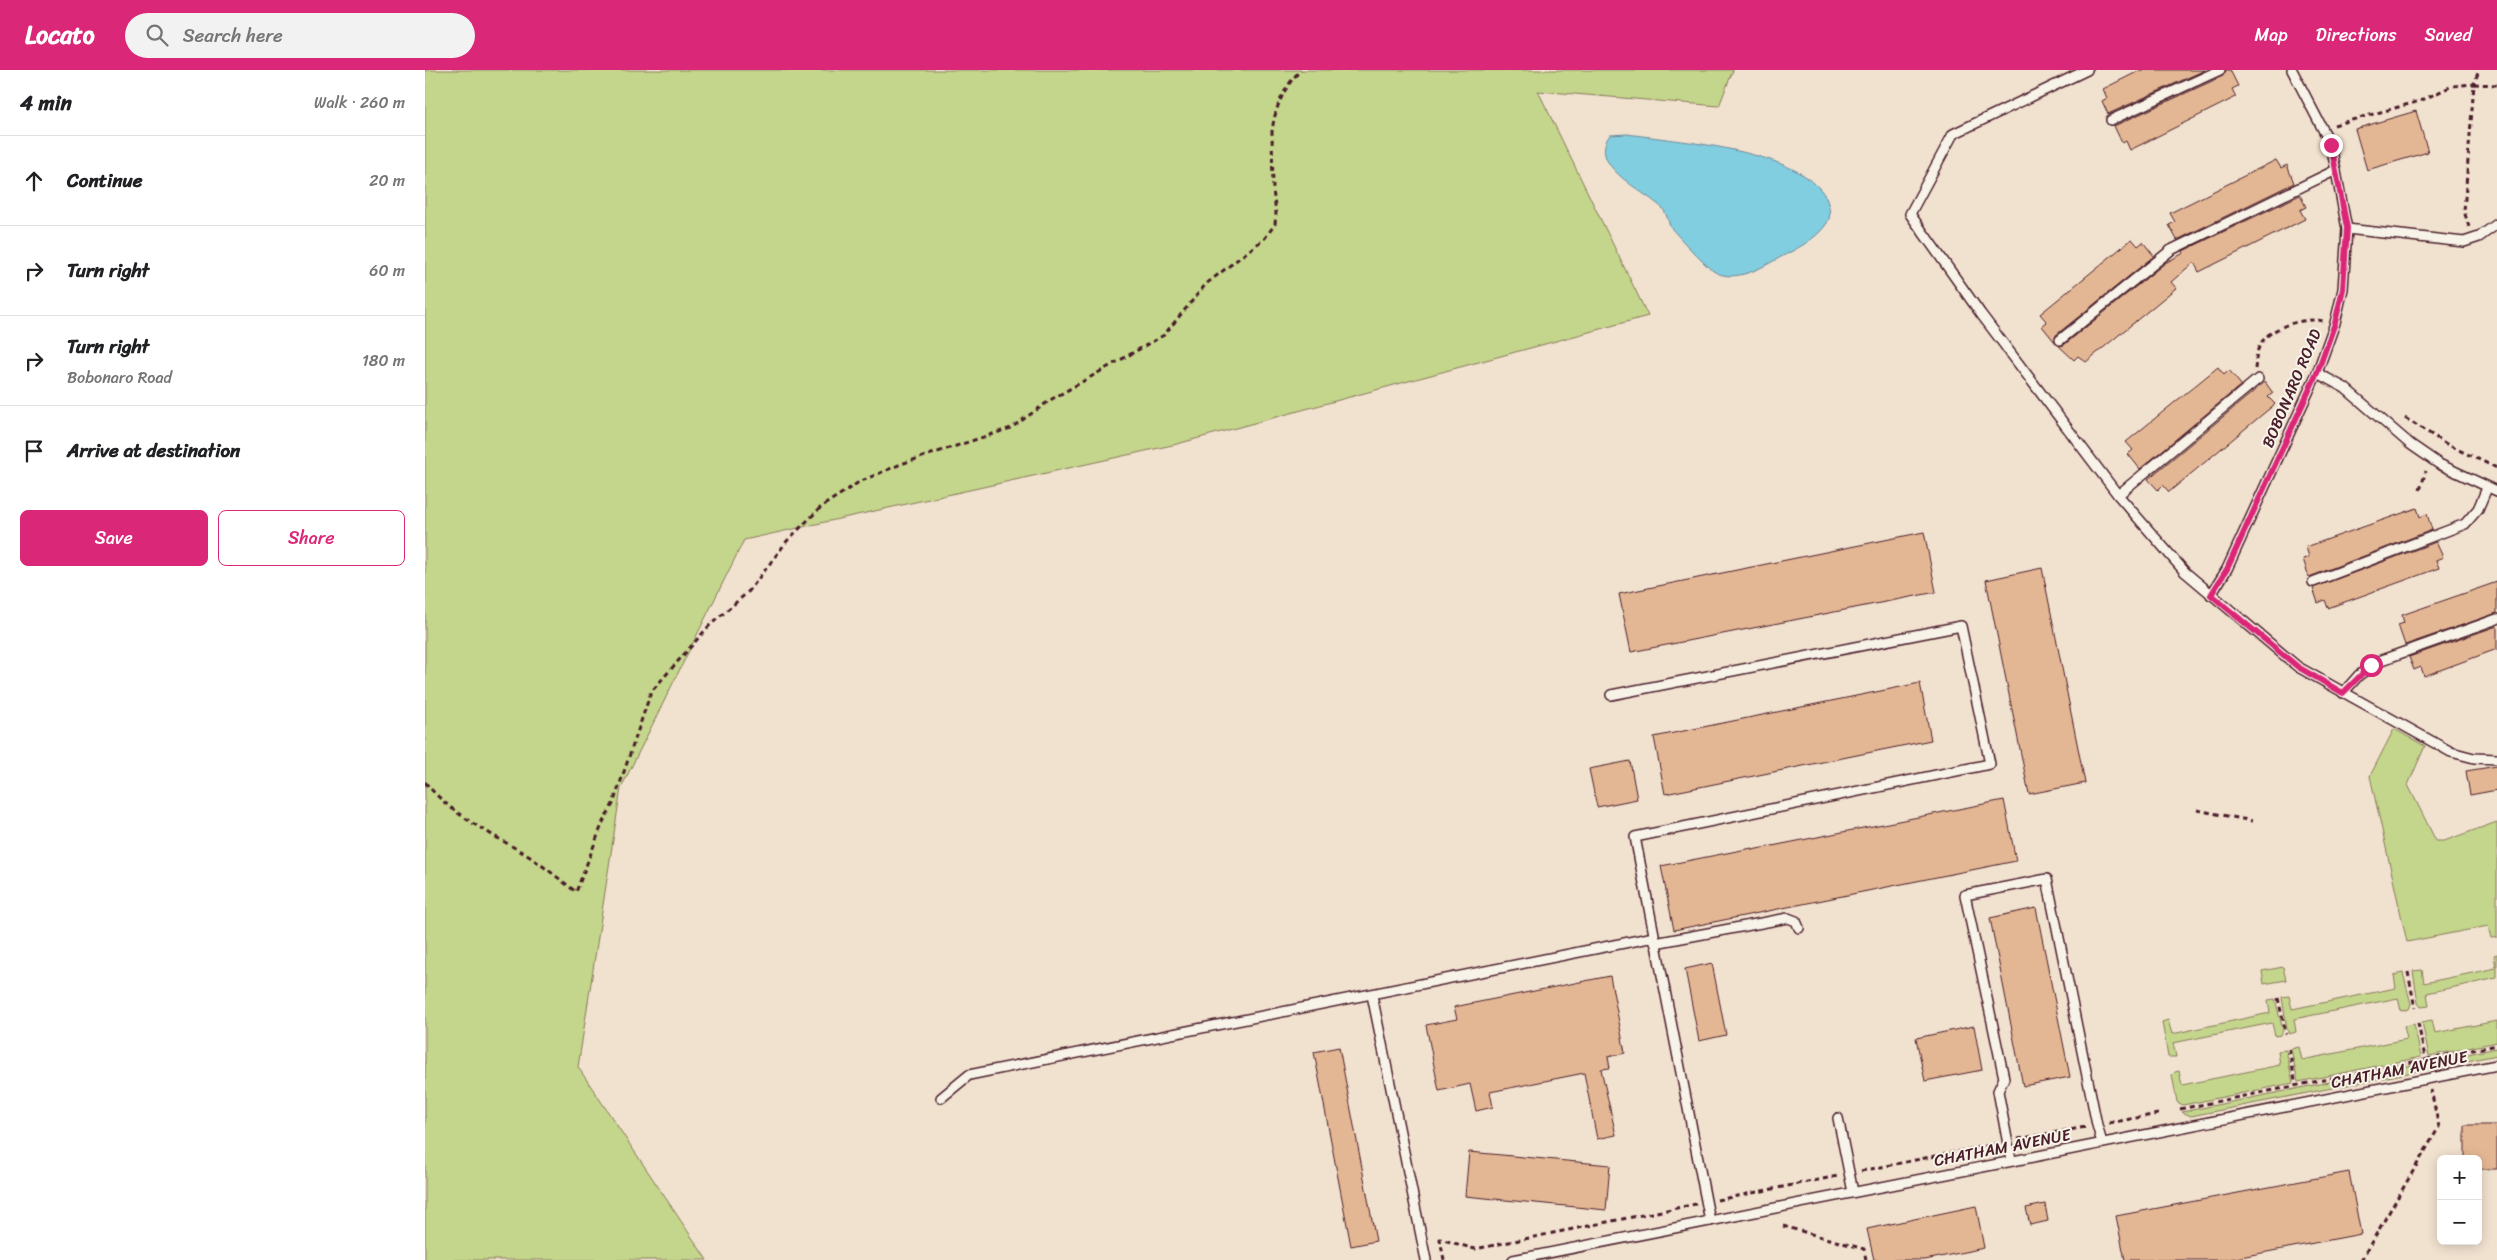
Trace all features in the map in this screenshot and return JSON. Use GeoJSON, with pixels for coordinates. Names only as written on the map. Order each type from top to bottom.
{"type":"FeatureCollection","features":[{"type":"Feature","properties":{"kind":"lane"},"geometry":{"type":"LineString","coordinates":[[2087,70],[1953,134],[1910,214],[1981,314],[2118,495],[2185,572],[2298,667],[2451,752],[2474,758],[2497,759]]}},
{"type":"Feature","properties":{"kind":"lane"},"geometry":{"type":"LineString","coordinates":[[2111,120],[2220,70]]}},
{"type":"Feature","properties":{"kind":"lane","name":"BOBONARO ROAD"},"geometry":{"type":"LineString","coordinates":[[2211,595],[2227,569],[2317,373],[2335,323],[2343,289],[2347,228],[2331,145],[2292,70]]}},
{"type":"Feature","properties":{"kind":"lane"},"geometry":{"type":"LineString","coordinates":[[2060,340],[2171,250],[2336,170]]}},
{"type":"Feature","properties":{"kind":"lane"},"geometry":{"type":"LineString","coordinates":[[2347,228],[2453,242],[2471,240],[2497,224]]}},
{"type":"Feature","properties":{"kind":"lane"},"geometry":{"type":"LineString","coordinates":[[2317,373],[2345,388],[2410,444],[2431,459],[2487,488],[2497,491]]}},
{"type":"Feature","properties":{"kind":"lane"},"geometry":{"type":"LineString","coordinates":[[2118,495],[2258,379]]}},
{"type":"Feature","properties":{"kind":"lane"},"geometry":{"type":"LineString","coordinates":[[2313,582],[2465,524],[2478,510],[2487,488]]}},
{"type":"Feature","properties":{"kind":"lane"},"geometry":{"type":"LineString","coordinates":[[2343,693],[2359,675],[2379,661],[2497,619]]}},
{"type":"Feature","properties":{"kind":"lane"},"geometry":{"type":"LineString","coordinates":[[1611,695],[1961,626],[1990,764],[1635,837],[1710,1220]]}},
{"type":"Feature","properties":{"kind":"lane"},"geometry":{"type":"LineString","coordinates":[[2011,1160],[1998,1091],[2004,1078],[1965,895],[2047,879],[2097,1125],[2103,1143]]}},
{"type":"Feature","properties":{"kind":"lane"},"geometry":{"type":"LineString","coordinates":[[941,1098],[969,1075],[1372,994],[1654,940],[1788,918],[1796,921],[1799,928]]}},
{"type":"Feature","properties":{"kind":"lane"},"geometry":{"type":"LineString","coordinates":[[1372,994],[1426,1260]]}},
{"type":"Feature","properties":{"kind":"lane","name":"CHATHAM AVENUE"},"geometry":{"type":"LineString","coordinates":[[1513,1260],[2497,1065]]}},
{"type":"Feature","properties":{"kind":"lane"},"geometry":{"type":"LineString","coordinates":[[1838,1118],[1853,1192]]}},
{"type":"Feature","properties":{"kind":"path"},"geometry":{"type":"LineString","coordinates":[[425,782],[438,798],[454,812],[531,858],[576,892],[603,822],[613,804],[651,692],[709,626],[749,591],[787,541],[821,507],[859,482],[881,471],[1011,428],[1052,399],[1164,335],[1206,284],[1265,238],[1276,219],[1272,139],[1274,117],[1285,90],[1301,70]]}},
{"type":"Feature","properties":{"kind":"path"},"geometry":{"type":"LineString","coordinates":[[2471,240],[2464,211],[2474,84],[2479,70]]}},
{"type":"Feature","properties":{"kind":"path"},"geometry":{"type":"LineString","coordinates":[[2323,129],[2420,101],[2451,86],[2497,85]]}},
{"type":"Feature","properties":{"kind":"path"},"geometry":{"type":"LineString","coordinates":[[2405,418],[2448,446],[2497,468]]}},
{"type":"Feature","properties":{"kind":"path"},"geometry":{"type":"LineString","coordinates":[[2197,810],[2252,821]]}},
{"type":"Feature","properties":{"kind":"path"},"geometry":{"type":"LineString","coordinates":[[2408,972],[2415,1008]]}},
{"type":"Feature","properties":{"kind":"path"},"geometry":{"type":"LineString","coordinates":[[2278,998],[2285,1034]]}},
{"type":"Feature","properties":{"kind":"path"},"geometry":{"type":"LineString","coordinates":[[2361,1260],[2439,1127],[2418,1023]]}},
{"type":"Feature","properties":{"kind":"path"},"geometry":{"type":"LineString","coordinates":[[2180,1109],[2497,1045]]}},
{"type":"Feature","properties":{"kind":"path"},"geometry":{"type":"LineString","coordinates":[[2289,1049],[2297,1086]]}},
{"type":"Feature","properties":{"kind":"path"},"geometry":{"type":"LineString","coordinates":[[1444,1260],[1440,1238],[1475,1249],[1849,1173],[2158,1114]]}},
{"type":"Feature","properties":{"kind":"path"},"geometry":{"type":"LineString","coordinates":[[1783,1226],[1864,1249],[1866,1260]]}},
{"type":"Feature","properties":{"kind":"green space"},"geometry":{"type":"Polygon","coordinates":[[[425,70],[1733,70],[1719,106],[1538,91],[1648,316],[1177,444],[744,540],[621,788],[578,1067],[707,1260],[425,1260],[425,70]]]}},
{"type":"Feature","properties":{"kind":"green space"},"geometry":{"type":"Polygon","coordinates":[[[2394,729],[2425,746],[2408,785],[2436,841],[2444,841],[2497,822],[2497,937],[2491,938],[2488,926],[2407,942],[2370,776],[2394,729]]]}},
{"type":"Feature","properties":{"kind":"green space"},"geometry":{"type":"Polygon","coordinates":[[[2497,954],[2497,978],[2427,993],[2429,1006],[2421,1007],[2418,1003],[2413,971],[2422,970],[2424,983],[2496,968],[2494,955],[2497,954]]]}},
{"type":"Feature","properties":{"kind":"green space"},"geometry":{"type":"Polygon","coordinates":[[[2283,967],[2286,980],[2264,984],[2262,971],[2283,967]]]}},
{"type":"Feature","properties":{"kind":"green space"},"geometry":{"type":"Polygon","coordinates":[[[2403,973],[2411,1004],[2409,1009],[2401,1011],[2398,998],[2294,1019],[2296,1032],[2289,1034],[2282,997],[2289,996],[2292,1009],[2396,988],[2394,975],[2403,973]]]}},
{"type":"Feature","properties":{"kind":"green space"},"geometry":{"type":"Polygon","coordinates":[[[2275,999],[2283,1030],[2281,1035],[2275,1036],[2272,1023],[2173,1043],[2176,1057],[2168,1057],[2162,1022],[2168,1020],[2172,1034],[2270,1013],[2268,1000],[2275,999]]]}},
{"type":"Feature","properties":{"kind":"green space"},"geometry":{"type":"Polygon","coordinates":[[[2432,1020],[2435,1033],[2497,1021],[2497,1042],[2429,1056],[2422,1022],[2432,1020]]]}},
{"type":"Feature","properties":{"kind":"green space"},"geometry":{"type":"Polygon","coordinates":[[[2414,1024],[2421,1057],[2298,1082],[2291,1049],[2299,1047],[2302,1060],[2407,1039],[2404,1026],[2414,1024]]]}},
{"type":"Feature","properties":{"kind":"green space"},"geometry":{"type":"Polygon","coordinates":[[[2497,1048],[2497,1055],[2432,1068],[2429,1062],[2497,1048]]]}},
{"type":"Feature","properties":{"kind":"green space"},"geometry":{"type":"Polygon","coordinates":[[[2286,1050],[2293,1083],[2183,1105],[2177,1102],[2172,1075],[2175,1072],[2179,1071],[2182,1085],[2280,1065],[2278,1051],[2286,1050]]]}},
{"type":"Feature","properties":{"kind":"green space"},"geometry":{"type":"Polygon","coordinates":[[[2423,1063],[2423,1070],[2191,1116],[2182,1112],[2423,1063]]]}},
{"type":"Feature","properties":{"kind":"water"},"geometry":{"type":"Polygon","coordinates":[[[1627,134],[1676,140],[1736,151],[1766,159],[1792,169],[1813,182],[1826,198],[1830,210],[1829,220],[1805,244],[1756,270],[1731,276],[1715,272],[1672,229],[1663,209],[1621,177],[1612,167],[1606,157],[1605,146],[1610,135],[1627,134]]]}},
{"type":"Feature","properties":{"kind":"building"},"geometry":{"type":"Polygon","coordinates":[[[2141,70],[2205,70],[2108,114],[2102,101],[2107,98],[2103,89],[2141,70]]]}},
{"type":"Feature","properties":{"kind":"building"},"geometry":{"type":"Polygon","coordinates":[[[2226,70],[2230,70],[2238,86],[2232,89],[2236,97],[2130,150],[2126,141],[2122,143],[2114,126],[2223,76],[2226,70]]]}},
{"type":"Feature","properties":{"kind":"building"},"geometry":{"type":"Polygon","coordinates":[[[2416,111],[2428,152],[2367,170],[2355,129],[2416,111]]]}},
{"type":"Feature","properties":{"kind":"building"},"geometry":{"type":"Polygon","coordinates":[[[2276,160],[2281,168],[2287,165],[2294,183],[2177,240],[2169,225],[2175,222],[2170,213],[2276,160]]]}},
{"type":"Feature","properties":{"kind":"building"},"geometry":{"type":"Polygon","coordinates":[[[2300,195],[2306,207],[2300,210],[2305,219],[2199,272],[2194,262],[2171,282],[2176,288],[2086,362],[2078,356],[2074,360],[2059,346],[2064,345],[2165,263],[2184,253],[2183,251],[2300,195]]]}},
{"type":"Feature","properties":{"kind":"building"},"geometry":{"type":"Polygon","coordinates":[[[2132,239],[2138,246],[2143,242],[2154,256],[2056,335],[2054,341],[2042,326],[2047,322],[2040,314],[2132,239]]]}},
{"type":"Feature","properties":{"kind":"building"},"geometry":{"type":"Polygon","coordinates":[[[2218,367],[2224,375],[2229,370],[2241,385],[2140,469],[2128,454],[2133,450],[2126,442],[2218,367]]]}},
{"type":"Feature","properties":{"kind":"building"},"geometry":{"type":"Polygon","coordinates":[[[2265,382],[2273,393],[2268,397],[2275,404],[2169,492],[2163,485],[2158,490],[2148,479],[2265,382]]]}},
{"type":"Feature","properties":{"kind":"building"},"geometry":{"type":"Polygon","coordinates":[[[2417,508],[2420,517],[2427,514],[2432,530],[2309,577],[2303,559],[2309,557],[2306,547],[2417,508]]]}},
{"type":"Feature","properties":{"kind":"building"},"geometry":{"type":"Polygon","coordinates":[[[1924,532],[1936,592],[1631,652],[1619,594],[1924,532]]]}},
{"type":"Feature","properties":{"kind":"building"},"geometry":{"type":"Polygon","coordinates":[[[2436,542],[2443,557],[2436,560],[2439,568],[2328,608],[2325,600],[2318,603],[2313,588],[2436,542]]]}},
{"type":"Feature","properties":{"kind":"building"},"geometry":{"type":"Polygon","coordinates":[[[2042,568],[2085,783],[2029,794],[1986,580],[2042,568]]]}},
{"type":"Feature","properties":{"kind":"building"},"geometry":{"type":"Polygon","coordinates":[[[2497,582],[2497,613],[2405,645],[2398,625],[2404,623],[2402,615],[2497,582]]]}},
{"type":"Feature","properties":{"kind":"building"},"geometry":{"type":"Polygon","coordinates":[[[2497,626],[2497,649],[2424,676],[2421,667],[2414,670],[2409,657],[2497,626]]]}},
{"type":"Feature","properties":{"kind":"building"},"geometry":{"type":"Polygon","coordinates":[[[1920,683],[1931,740],[1665,794],[1654,737],[1920,683]]]}},
{"type":"Feature","properties":{"kind":"building"},"geometry":{"type":"Polygon","coordinates":[[[1630,761],[1637,799],[1597,807],[1589,769],[1630,761]]]}},
{"type":"Feature","properties":{"kind":"building"},"geometry":{"type":"Polygon","coordinates":[[[2497,766],[2497,790],[2470,795],[2466,771],[2497,766]]]}},
{"type":"Feature","properties":{"kind":"building"},"geometry":{"type":"Polygon","coordinates":[[[2004,800],[2016,861],[1674,930],[1661,866],[2004,800]]]}},
{"type":"Feature","properties":{"kind":"building"},"geometry":{"type":"Polygon","coordinates":[[[2036,908],[2070,1077],[2023,1086],[1990,918],[2036,908]]]}},
{"type":"Feature","properties":{"kind":"building"},"geometry":{"type":"Polygon","coordinates":[[[1712,963],[1726,1035],[1699,1041],[1685,969],[1712,963]]]}},
{"type":"Feature","properties":{"kind":"building"},"geometry":{"type":"Polygon","coordinates":[[[1610,976],[1625,1053],[1608,1057],[1610,1068],[1601,1069],[1616,1135],[1597,1139],[1584,1073],[1490,1092],[1493,1107],[1476,1111],[1470,1084],[1439,1091],[1426,1025],[1457,1019],[1454,1007],[1610,976]]]}},
{"type":"Feature","properties":{"kind":"building"},"geometry":{"type":"Polygon","coordinates":[[[1974,1026],[1982,1070],[1925,1081],[1916,1038],[1974,1026]]]}},
{"type":"Feature","properties":{"kind":"building"},"geometry":{"type":"Polygon","coordinates":[[[1339,1047],[1376,1241],[1351,1246],[1314,1052],[1339,1047]]]}},
{"type":"Feature","properties":{"kind":"building"},"geometry":{"type":"Polygon","coordinates":[[[2465,1125],[2497,1125],[2497,1169],[2482,1169],[2482,1155],[2465,1155],[2465,1125]]]}},
{"type":"Feature","properties":{"kind":"building"},"geometry":{"type":"Polygon","coordinates":[[[1469,1152],[1610,1165],[1606,1210],[1465,1196],[1469,1152]]]}},
{"type":"Feature","properties":{"kind":"building"},"geometry":{"type":"Polygon","coordinates":[[[2349,1172],[2361,1234],[2225,1260],[2125,1260],[2116,1216],[2349,1172]]]}},
{"type":"Feature","properties":{"kind":"building"},"geometry":{"type":"Polygon","coordinates":[[[2045,1204],[2048,1221],[2030,1225],[2026,1208],[2045,1204]]]}},
{"type":"Feature","properties":{"kind":"building"},"geometry":{"type":"Polygon","coordinates":[[[1976,1206],[1984,1248],[1925,1260],[1874,1260],[1867,1229],[1976,1206]]]}},
{"type":"Feature","properties":{"kind":"route"},"geometry":{"type":"LineString","coordinates":[[2331,145],[2347,228],[2343,289],[2335,323],[2317,373],[2227,569],[2211,595],[2298,667],[2343,693],[2371,665]]}}]}
